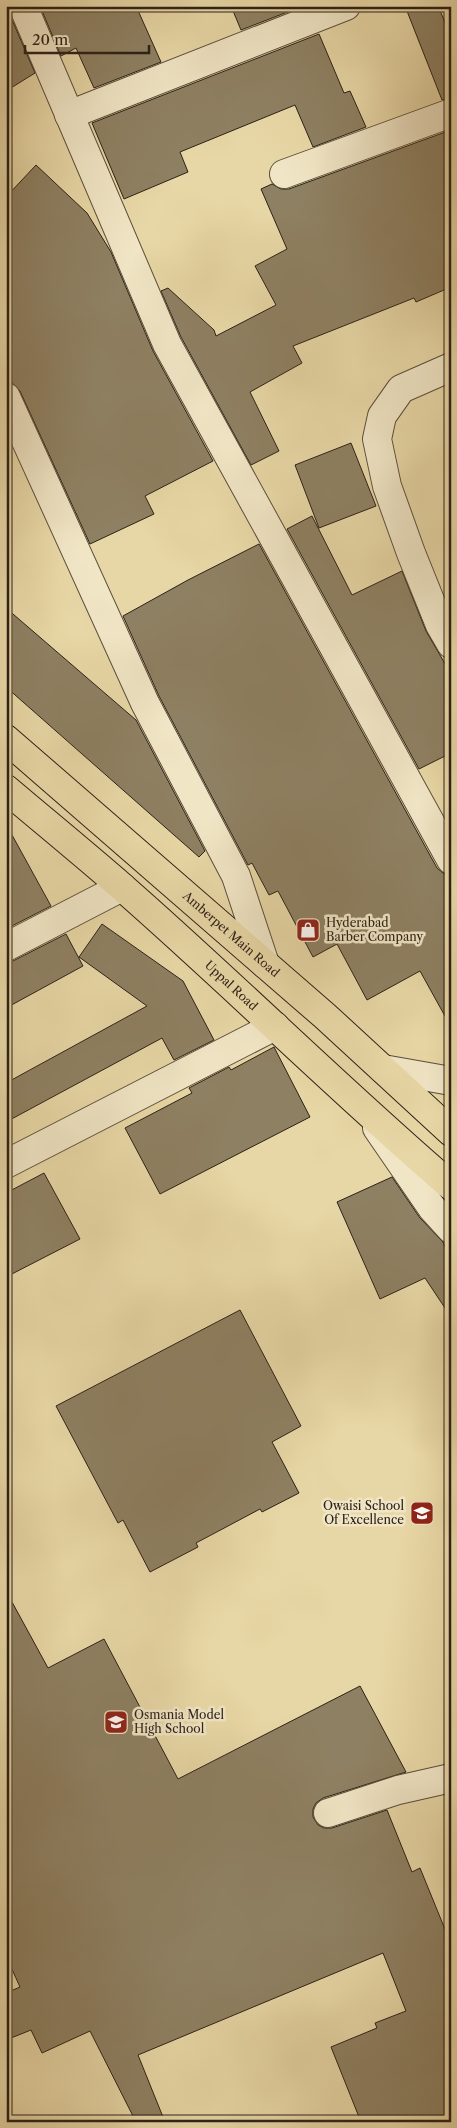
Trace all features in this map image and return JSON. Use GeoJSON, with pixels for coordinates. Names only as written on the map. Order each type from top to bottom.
{"type":"FeatureCollection","features":[{"type":"Feature","properties":{"kind":"highway","name":"Amberpet Main Road"},"geometry":{"type":"LineString","coordinates":[[6,739],[265,964],[451,1132]]}},
{"type":"Feature","properties":{"kind":"highway","name":"Uppal Road"},"geometry":{"type":"LineString","coordinates":[[6,789],[122,886],[366,1112],[451,1186]]}},
{"type":"Feature","properties":{"kind":"street"},"geometry":{"type":"LineString","coordinates":[[23,6],[167,344],[451,860]]}},
{"type":"Feature","properties":{"kind":"street"},"geometry":{"type":"LineString","coordinates":[[69,115],[346,6]]}},
{"type":"Feature","properties":{"kind":"street"},"geometry":{"type":"LineString","coordinates":[[284,174],[451,113]]}},
{"type":"Feature","properties":{"kind":"street"},"geometry":{"type":"LineString","coordinates":[[451,367],[402,388],[382,416],[377,439],[387,486],[411,553],[440,625],[451,644]]}},
{"type":"Feature","properties":{"kind":"street"},"geometry":{"type":"LineString","coordinates":[[6,397],[145,703],[236,876],[265,964]]}},
{"type":"Feature","properties":{"kind":"street"},"geometry":{"type":"LineString","coordinates":[[6,947],[122,886]]}},
{"type":"Feature","properties":{"kind":"street"},"geometry":{"type":"LineString","coordinates":[[6,1164],[275,1026]]}},
{"type":"Feature","properties":{"kind":"street"},"geometry":{"type":"LineString","coordinates":[[383,1069],[451,1081]]}},
{"type":"Feature","properties":{"kind":"street"},"geometry":{"type":"LineString","coordinates":[[366,1112],[432,1208],[451,1229]]}},
{"type":"Feature","properties":{"kind":"street"},"geometry":{"type":"LineString","coordinates":[[328,1813],[398,1790],[451,1778]]}},
{"type":"Feature","properties":{"kind":"building"},"geometry":{"type":"Polygon","coordinates":[[[6,6],[35,73],[6,91],[6,6]]]}},
{"type":"Feature","properties":{"kind":"building"},"geometry":{"type":"Polygon","coordinates":[[[40,6],[136,6],[161,62],[94,88],[76,48],[61,56],[40,6]]]}},
{"type":"Feature","properties":{"kind":"building"},"geometry":{"type":"Polygon","coordinates":[[[231,6],[303,6],[241,30],[231,6]]]}},
{"type":"Feature","properties":{"kind":"building"},"geometry":{"type":"Polygon","coordinates":[[[405,6],[438,6],[451,36],[451,98],[442,100],[405,6]]]}},
{"type":"Feature","properties":{"kind":"building"},"geometry":{"type":"Polygon","coordinates":[[[319,34],[344,93],[350,91],[366,127],[313,147],[295,105],[180,152],[188,172],[124,199],[92,123],[319,34]]]}},
{"type":"Feature","properties":{"kind":"building"},"geometry":{"type":"Polygon","coordinates":[[[451,130],[451,287],[416,302],[414,298],[293,346],[302,363],[250,392],[279,451],[251,465],[181,337],[161,291],[168,288],[214,330],[216,336],[276,305],[255,266],[287,249],[261,189],[272,184],[281,189],[289,189],[451,130]]]}},
{"type":"Feature","properties":{"kind":"building"},"geometry":{"type":"Polygon","coordinates":[[[36,165],[87,213],[111,252],[153,351],[213,461],[145,496],[154,514],[90,544],[20,391],[13,384],[6,370],[6,197],[36,165]]]}},
{"type":"Feature","properties":{"kind":"building"},"geometry":{"type":"Polygon","coordinates":[[[351,443],[376,506],[319,528],[295,465],[351,443]]]}},
{"type":"Feature","properties":{"kind":"building"},"geometry":{"type":"Polygon","coordinates":[[[312,516],[352,595],[402,571],[426,631],[451,674],[451,753],[419,769],[287,529],[312,516]]]}},
{"type":"Feature","properties":{"kind":"building"},"geometry":{"type":"Polygon","coordinates":[[[259,544],[437,868],[451,876],[451,1027],[420,971],[367,1000],[337,944],[313,957],[278,891],[269,895],[252,863],[248,865],[159,696],[123,616],[259,544]]]}},
{"type":"Feature","properties":{"kind":"building"},"geometry":{"type":"Polygon","coordinates":[[[6,608],[136,720],[205,851],[199,857],[6,687],[6,608]]]}},
{"type":"Feature","properties":{"kind":"building"},"geometry":{"type":"Polygon","coordinates":[[[6,824],[51,906],[6,929],[6,824]]]}},
{"type":"Feature","properties":{"kind":"building"},"geometry":{"type":"Polygon","coordinates":[[[102,924],[183,981],[214,1040],[174,1060],[162,1038],[6,1122],[6,1083],[147,1006],[79,957],[102,924]]]}},
{"type":"Feature","properties":{"kind":"building"},"geometry":{"type":"Polygon","coordinates":[[[66,934],[83,966],[6,1008],[6,962],[13,961],[66,934]]]}},
{"type":"Feature","properties":{"kind":"building"},"geometry":{"type":"Polygon","coordinates":[[[274,1047],[310,1117],[160,1194],[125,1128],[192,1093],[189,1088],[229,1067],[231,1070],[274,1047]]]}},
{"type":"Feature","properties":{"kind":"building"},"geometry":{"type":"Polygon","coordinates":[[[44,1173],[80,1239],[6,1277],[6,1193],[44,1173]]]}},
{"type":"Feature","properties":{"kind":"building"},"geometry":{"type":"Polygon","coordinates":[[[392,1177],[420,1218],[443,1242],[451,1260],[451,1317],[425,1278],[380,1299],[337,1202],[392,1177]]]}},
{"type":"Feature","properties":{"kind":"building"},"geometry":{"type":"Polygon","coordinates":[[[240,1310],[301,1426],[272,1442],[299,1493],[262,1512],[260,1509],[196,1543],[198,1547],[150,1572],[123,1520],[118,1523],[56,1406],[240,1310]]]}},
{"type":"Feature","properties":{"kind":"building"},"geometry":{"type":"Polygon","coordinates":[[[6,1591],[48,1668],[104,1639],[178,1779],[360,1686],[406,1772],[323,1798],[316,1803],[313,1809],[313,1817],[318,1825],[324,1828],[332,1828],[387,1810],[412,1872],[420,1868],[451,1944],[451,2122],[361,2122],[331,2047],[377,2028],[375,2023],[406,2011],[383,1953],[138,2055],[165,2122],[136,2122],[90,2031],[42,2053],[31,2030],[6,2040],[6,1993],[20,1987],[6,1956],[6,1591]]]}},
{"type":"Feature","properties":{"kind":"place","name":"Hyderabad Barber Company"},"geometry":{"type":"Point","coordinates":[308,930]}},
{"type":"Feature","properties":{"kind":"place","name":"Owaisi School Of Excellence"},"geometry":{"type":"Point","coordinates":[422,1513]}},
{"type":"Feature","properties":{"kind":"place","name":"Osmania Model High School"},"geometry":{"type":"Point","coordinates":[116,1722]}}]}
